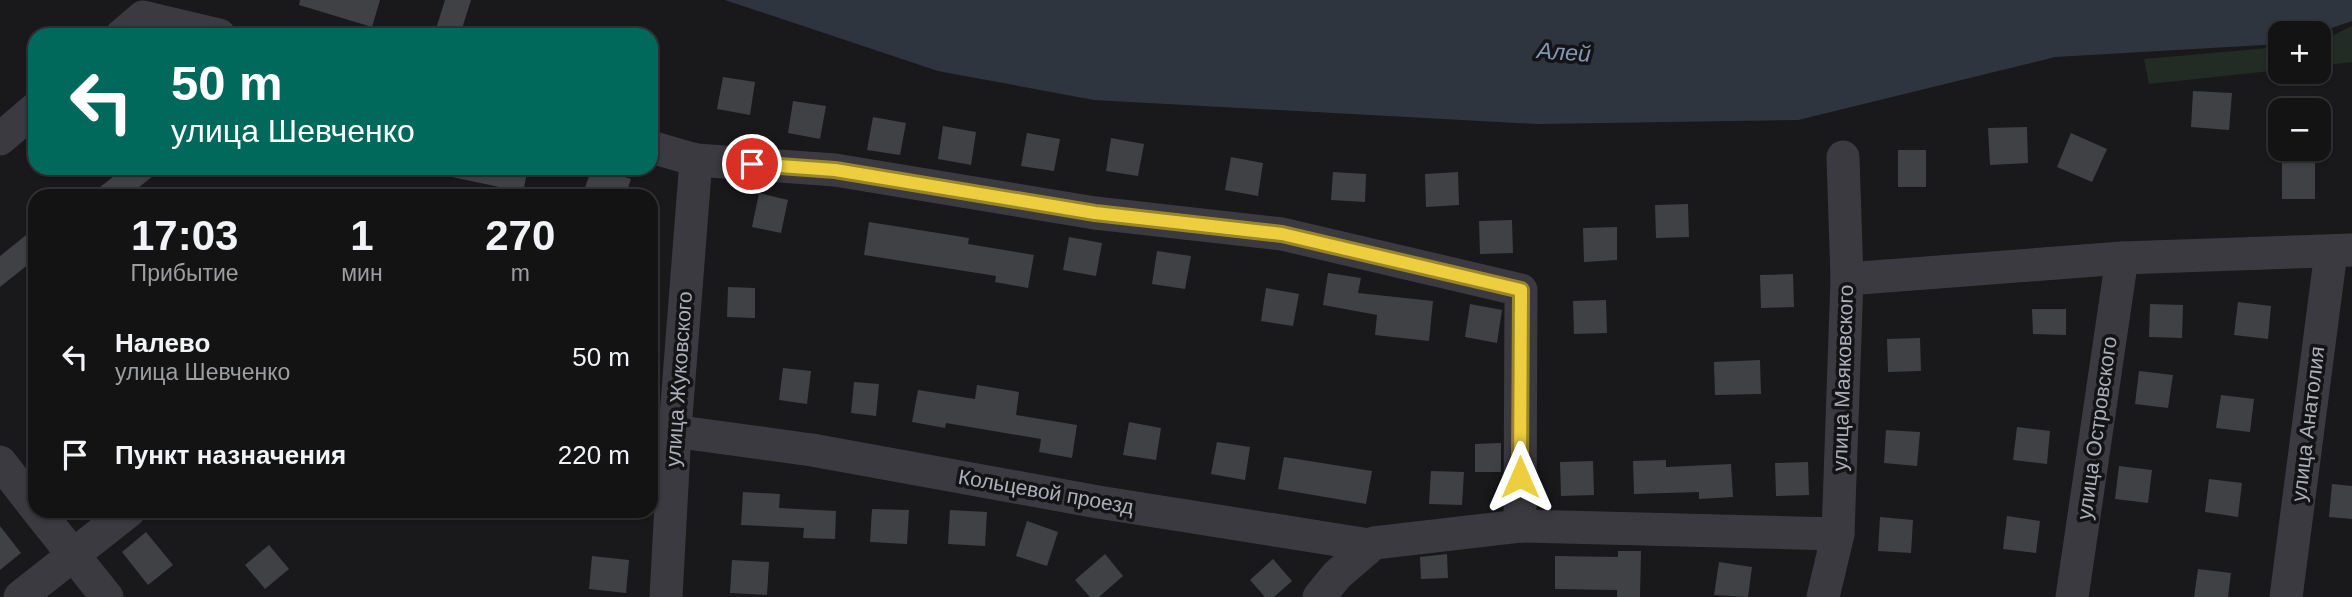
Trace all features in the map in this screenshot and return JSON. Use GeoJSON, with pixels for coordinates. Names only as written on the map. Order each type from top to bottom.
{"type":"FeatureCollection","features":[{"type":"Feature","properties":{"kind":"street"},"geometry":{"type":"LineString","coordinates":[[130,28],[143,17],[189,28]]}},
{"type":"Feature","properties":{"kind":"street"},"geometry":{"type":"LineString","coordinates":[[0,139],[28,115]]}},
{"type":"Feature","properties":{"kind":"street"},"geometry":{"type":"LineString","coordinates":[[658,150],[696,160],[835,170],[1095,213],[1282,234],[1521,290],[1520,526]]}},
{"type":"Feature","properties":{"kind":"street","name":"улица Маяковского"},"geometry":{"type":"LineString","coordinates":[[1823,597],[1838,534],[1847,279],[1843,157]]}},
{"type":"Feature","properties":{"kind":"street","name":"улица Жуковского"},"geometry":{"type":"LineString","coordinates":[[666,597],[663,429],[696,160]]}},
{"type":"Feature","properties":{"kind":"street"},"geometry":{"type":"LineString","coordinates":[[1847,279],[2122,258],[2342,251]]}},
{"type":"Feature","properties":{"kind":"street","name":"улица Анатолия"},"geometry":{"type":"LineString","coordinates":[[2286,597],[2342,251]]}},
{"type":"Feature","properties":{"kind":"street","name":"улица Островского"},"geometry":{"type":"LineString","coordinates":[[2072,597],[2122,258]]}},
{"type":"Feature","properties":{"kind":"street","name":"Кольцевой проезд"},"geometry":{"type":"LineString","coordinates":[[663,429],[812,450],[1098,502],[1369,545],[1520,526],[1838,534]]}},
{"type":"Feature","properties":{"kind":"street"},"geometry":{"type":"LineString","coordinates":[[0,462],[28,499]]}},
{"type":"Feature","properties":{"kind":"street"},"geometry":{"type":"LineString","coordinates":[[43,518],[107,597]]}},
{"type":"Feature","properties":{"kind":"street"},"geometry":{"type":"LineString","coordinates":[[20,597],[120,518]]}},
{"type":"Feature","properties":{"kind":"street"},"geometry":{"type":"LineString","coordinates":[[1319,597],[1337,575],[1369,545]]}},
{"type":"Feature","properties":{"kind":"shaded area"},"geometry":{"type":"Polygon","coordinates":[[[2352,26],[2352,62],[2331,65],[2331,36],[2352,26]]]}},
{"type":"Feature","properties":{"kind":"shaded area"},"geometry":{"type":"Polygon","coordinates":[[[2268,48],[2268,71],[2149,84],[2144,59],[2268,48]]]}},
{"type":"Feature","properties":{"kind":"water","name":"Алей"},"geometry":{"type":"Polygon","coordinates":[[[725,0],[2352,0],[2352,21],[2331,28],[2331,21],[2268,21],[2268,45],[2055,57],[1798,120],[1537,124],[1094,100],[938,71],[725,0]]]}},
{"type":"Feature","properties":{"kind":"building"},"geometry":{"type":"Polygon","coordinates":[[[300,0],[380,0],[372,27],[299,5],[300,0]]]}},
{"type":"Feature","properties":{"kind":"building"},"geometry":{"type":"Polygon","coordinates":[[[445,0],[471,0],[462,28],[436,28],[445,0]]]}},
{"type":"Feature","properties":{"kind":"building"},"geometry":{"type":"Polygon","coordinates":[[[723,77],[755,82],[750,115],[717,109],[723,77]]]}},
{"type":"Feature","properties":{"kind":"building"},"geometry":{"type":"Polygon","coordinates":[[[2193,91],[2232,93],[2229,130],[2191,127],[2193,91]]]}},
{"type":"Feature","properties":{"kind":"building"},"geometry":{"type":"Polygon","coordinates":[[[793,101],[826,106],[820,139],[788,133],[793,101]]]}},
{"type":"Feature","properties":{"kind":"building"},"geometry":{"type":"Polygon","coordinates":[[[873,117],[906,123],[900,155],[867,150],[873,117]]]}},
{"type":"Feature","properties":{"kind":"building"},"geometry":{"type":"Polygon","coordinates":[[[943,126],[976,132],[971,165],[938,159],[943,126]]]}},
{"type":"Feature","properties":{"kind":"building"},"geometry":{"type":"Polygon","coordinates":[[[2027,127],[2028,163],[1990,165],[1988,128],[2027,127]]]}},
{"type":"Feature","properties":{"kind":"building"},"geometry":{"type":"Polygon","coordinates":[[[1027,133],[1060,139],[1054,171],[1021,166],[1027,133]]]}},
{"type":"Feature","properties":{"kind":"building"},"geometry":{"type":"Polygon","coordinates":[[[2071,133],[2107,149],[2092,182],[2057,167],[2071,133]]]}},
{"type":"Feature","properties":{"kind":"building"},"geometry":{"type":"Polygon","coordinates":[[[1111,138],[1144,144],[1138,176],[1106,171],[1111,138]]]}},
{"type":"Feature","properties":{"kind":"building"},"geometry":{"type":"Polygon","coordinates":[[[1898,150],[1926,150],[1926,187],[1898,187],[1898,150]]]}},
{"type":"Feature","properties":{"kind":"building"},"geometry":{"type":"Polygon","coordinates":[[[1231,157],[1263,163],[1258,196],[1225,190],[1231,157]]]}},
{"type":"Feature","properties":{"kind":"building"},"geometry":{"type":"Polygon","coordinates":[[[2282,161],[2315,161],[2315,199],[2282,199],[2282,161]]]}},
{"type":"Feature","properties":{"kind":"building"},"geometry":{"type":"Polygon","coordinates":[[[1333,172],[1366,174],[1365,202],[1331,200],[1333,172]]]}},
{"type":"Feature","properties":{"kind":"building"},"geometry":{"type":"Polygon","coordinates":[[[1458,172],[1459,205],[1426,207],[1425,174],[1458,172]]]}},
{"type":"Feature","properties":{"kind":"building"},"geometry":{"type":"Polygon","coordinates":[[[115,175],[154,175],[137,189],[98,189],[115,175]]]}},
{"type":"Feature","properties":{"kind":"building"},"geometry":{"type":"Polygon","coordinates":[[[527,175],[524,189],[509,189],[452,177],[527,175]]]}},
{"type":"Feature","properties":{"kind":"building"},"geometry":{"type":"Polygon","coordinates":[[[590,175],[619,175],[631,179],[627,189],[584,189],[590,175]]]}},
{"type":"Feature","properties":{"kind":"building"},"geometry":{"type":"Polygon","coordinates":[[[759,193],[788,200],[781,233],[752,227],[759,193]]]}},
{"type":"Feature","properties":{"kind":"building"},"geometry":{"type":"Polygon","coordinates":[[[1688,204],[1689,237],[1656,238],[1655,205],[1688,204]]]}},
{"type":"Feature","properties":{"kind":"building"},"geometry":{"type":"Polygon","coordinates":[[[1512,220],[1513,253],[1480,254],[1479,221],[1512,220]]]}},
{"type":"Feature","properties":{"kind":"building"},"geometry":{"type":"Polygon","coordinates":[[[869,222],[969,238],[968,244],[1034,255],[1028,288],[995,282],[996,276],[864,255],[869,222]]]}},
{"type":"Feature","properties":{"kind":"building"},"geometry":{"type":"Polygon","coordinates":[[[1617,227],[1617,260],[1584,262],[1583,228],[1617,227]]]}},
{"type":"Feature","properties":{"kind":"building"},"geometry":{"type":"Polygon","coordinates":[[[28,234],[28,265],[0,287],[0,256],[28,234]]]}},
{"type":"Feature","properties":{"kind":"building"},"geometry":{"type":"Polygon","coordinates":[[[1069,237],[1102,243],[1096,276],[1063,270],[1069,237]]]}},
{"type":"Feature","properties":{"kind":"building"},"geometry":{"type":"Polygon","coordinates":[[[1157,251],[1191,256],[1185,289],[1152,284],[1157,251]]]}},
{"type":"Feature","properties":{"kind":"building"},"geometry":{"type":"Polygon","coordinates":[[[1328,273],[1361,278],[1358,293],[1433,301],[1429,341],[1375,335],[1377,315],[1323,305],[1328,273]]]}},
{"type":"Feature","properties":{"kind":"building"},"geometry":{"type":"Polygon","coordinates":[[[1793,274],[1794,307],[1761,308],[1760,275],[1793,274]]]}},
{"type":"Feature","properties":{"kind":"building"},"geometry":{"type":"Polygon","coordinates":[[[728,287],[755,288],[755,318],[727,317],[728,287]]]}},
{"type":"Feature","properties":{"kind":"building"},"geometry":{"type":"Polygon","coordinates":[[[1266,288],[1299,294],[1293,326],[1261,321],[1266,288]]]}},
{"type":"Feature","properties":{"kind":"building"},"geometry":{"type":"Polygon","coordinates":[[[1606,300],[1607,333],[1574,334],[1573,301],[1606,300]]]}},
{"type":"Feature","properties":{"kind":"building"},"geometry":{"type":"Polygon","coordinates":[[[2238,302],[2271,306],[2268,339],[2234,335],[2238,302]]]}},
{"type":"Feature","properties":{"kind":"building"},"geometry":{"type":"Polygon","coordinates":[[[1470,304],[1502,310],[1497,343],[1465,337],[1470,304]]]}},
{"type":"Feature","properties":{"kind":"building"},"geometry":{"type":"Polygon","coordinates":[[[2150,304],[2183,305],[2182,338],[2149,337],[2150,304]]]}},
{"type":"Feature","properties":{"kind":"building"},"geometry":{"type":"Polygon","coordinates":[[[2032,309],[2066,309],[2066,335],[2033,334],[2032,309]]]}},
{"type":"Feature","properties":{"kind":"building"},"geometry":{"type":"Polygon","coordinates":[[[1920,338],[1921,371],[1888,372],[1887,339],[1920,338]]]}},
{"type":"Feature","properties":{"kind":"building"},"geometry":{"type":"Polygon","coordinates":[[[1760,360],[1761,394],[1715,395],[1714,362],[1760,360]]]}},
{"type":"Feature","properties":{"kind":"building"},"geometry":{"type":"Polygon","coordinates":[[[783,368],[811,371],[807,404],[779,400],[783,368]]]}},
{"type":"Feature","properties":{"kind":"building"},"geometry":{"type":"Polygon","coordinates":[[[2139,371],[2173,375],[2168,408],[2135,404],[2139,371]]]}},
{"type":"Feature","properties":{"kind":"building"},"geometry":{"type":"Polygon","coordinates":[[[854,382],[879,384],[876,416],[851,413],[854,382]]]}},
{"type":"Feature","properties":{"kind":"building"},"geometry":{"type":"Polygon","coordinates":[[[977,385],[1019,392],[1016,415],[1077,425],[1072,458],[1039,452],[1041,439],[946,423],[945,428],[912,422],[918,390],[975,399],[977,385]]]}},
{"type":"Feature","properties":{"kind":"building"},"geometry":{"type":"Polygon","coordinates":[[[2221,395],[2254,399],[2250,432],[2216,428],[2221,395]]]}},
{"type":"Feature","properties":{"kind":"building"},"geometry":{"type":"Polygon","coordinates":[[[1129,422],[1161,428],[1156,460],[1123,455],[1129,422]]]}},
{"type":"Feature","properties":{"kind":"building"},"geometry":{"type":"Polygon","coordinates":[[[2017,427],[2050,431],[2047,464],[2013,460],[2017,427]]]}},
{"type":"Feature","properties":{"kind":"building"},"geometry":{"type":"Polygon","coordinates":[[[1886,430],[1920,432],[1917,466],[1884,463],[1886,430]]]}},
{"type":"Feature","properties":{"kind":"building"},"geometry":{"type":"Polygon","coordinates":[[[1217,442],[1250,447],[1245,480],[1211,474],[1217,442]]]}},
{"type":"Feature","properties":{"kind":"building"},"geometry":{"type":"Polygon","coordinates":[[[1501,443],[1501,472],[1475,472],[1475,444],[1501,443]]]}},
{"type":"Feature","properties":{"kind":"building"},"geometry":{"type":"Polygon","coordinates":[[[1284,457],[1372,471],[1366,504],[1278,489],[1284,457]]]}},
{"type":"Feature","properties":{"kind":"building"},"geometry":{"type":"Polygon","coordinates":[[[1666,460],[1666,467],[1731,464],[1733,497],[1699,499],[1699,492],[1634,494],[1633,461],[1666,460]]]}},
{"type":"Feature","properties":{"kind":"building"},"geometry":{"type":"Polygon","coordinates":[[[1593,461],[1594,495],[1561,496],[1560,462],[1593,461]]]}},
{"type":"Feature","properties":{"kind":"building"},"geometry":{"type":"Polygon","coordinates":[[[1808,462],[1809,495],[1776,496],[1775,463],[1808,462]]]}},
{"type":"Feature","properties":{"kind":"building"},"geometry":{"type":"Polygon","coordinates":[[[2119,466],[2152,470],[2148,503],[2115,499],[2119,466]]]}},
{"type":"Feature","properties":{"kind":"building"},"geometry":{"type":"Polygon","coordinates":[[[1431,471],[1464,472],[1462,505],[1429,504],[1431,471]]]}},
{"type":"Feature","properties":{"kind":"building"},"geometry":{"type":"Polygon","coordinates":[[[2209,479],[2242,483],[2238,517],[2205,512],[2209,479]]]}},
{"type":"Feature","properties":{"kind":"building"},"geometry":{"type":"Polygon","coordinates":[[[2332,484],[2352,486],[2352,519],[2329,517],[2332,484]]]}},
{"type":"Feature","properties":{"kind":"building"},"geometry":{"type":"Polygon","coordinates":[[[743,492],[780,494],[779,508],[836,511],[835,539],[803,538],[804,528],[741,525],[743,492]]]}},
{"type":"Feature","properties":{"kind":"building"},"geometry":{"type":"Polygon","coordinates":[[[872,509],[909,510],[907,544],[870,542],[872,509]]]}},
{"type":"Feature","properties":{"kind":"building"},"geometry":{"type":"Polygon","coordinates":[[[950,510],[987,512],[985,546],[948,544],[950,510]]]}},
{"type":"Feature","properties":{"kind":"building"},"geometry":{"type":"Polygon","coordinates":[[[2007,516],[2040,521],[2036,553],[2003,549],[2007,516]]]}},
{"type":"Feature","properties":{"kind":"building"},"geometry":{"type":"Polygon","coordinates":[[[1880,517],[1913,520],[1911,553],[1878,551],[1880,517]]]}},
{"type":"Feature","properties":{"kind":"building"},"geometry":{"type":"Polygon","coordinates":[[[1027,521],[1058,532],[1047,566],[1016,556],[1027,521]]]}},
{"type":"Feature","properties":{"kind":"building"},"geometry":{"type":"Polygon","coordinates":[[[0,526],[21,553],[0,570],[0,526]]]}},
{"type":"Feature","properties":{"kind":"building"},"geometry":{"type":"Polygon","coordinates":[[[146,532],[173,565],[148,585],[122,552],[146,532]]]}},
{"type":"Feature","properties":{"kind":"building"},"geometry":{"type":"Polygon","coordinates":[[[269,545],[289,569],[265,589],[245,565],[269,545]]]}},
{"type":"Feature","properties":{"kind":"building"},"geometry":{"type":"Polygon","coordinates":[[[1618,551],[1641,551],[1640,597],[1617,597],[1617,590],[1555,589],[1555,556],[1618,557],[1618,551]]]}},
{"type":"Feature","properties":{"kind":"building"},"geometry":{"type":"Polygon","coordinates":[[[1105,554],[1123,576],[1099,597],[1090,597],[1075,580],[1105,554]]]}},
{"type":"Feature","properties":{"kind":"building"},"geometry":{"type":"Polygon","coordinates":[[[1447,554],[1448,578],[1421,579],[1420,557],[1447,554]]]}},
{"type":"Feature","properties":{"kind":"building"},"geometry":{"type":"Polygon","coordinates":[[[592,556],[629,560],[626,593],[589,589],[592,556]]]}},
{"type":"Feature","properties":{"kind":"building"},"geometry":{"type":"Polygon","coordinates":[[[1273,559],[1292,581],[1274,597],[1265,597],[1250,580],[1273,559]]]}},
{"type":"Feature","properties":{"kind":"building"},"geometry":{"type":"Polygon","coordinates":[[[732,560],[769,562],[767,595],[730,593],[732,560]]]}},
{"type":"Feature","properties":{"kind":"building"},"geometry":{"type":"Polygon","coordinates":[[[1719,562],[1752,567],[1748,597],[1714,595],[1719,562]]]}},
{"type":"Feature","properties":{"kind":"building"},"geometry":{"type":"Polygon","coordinates":[[[2198,569],[2231,573],[2228,597],[2194,597],[2198,569]]]}},
{"type":"Feature","properties":{"kind":"route"},"geometry":{"type":"LineString","coordinates":[[752,164],[835,170],[1095,213],[1282,234],[1521,290],[1520,477]]}}]}
